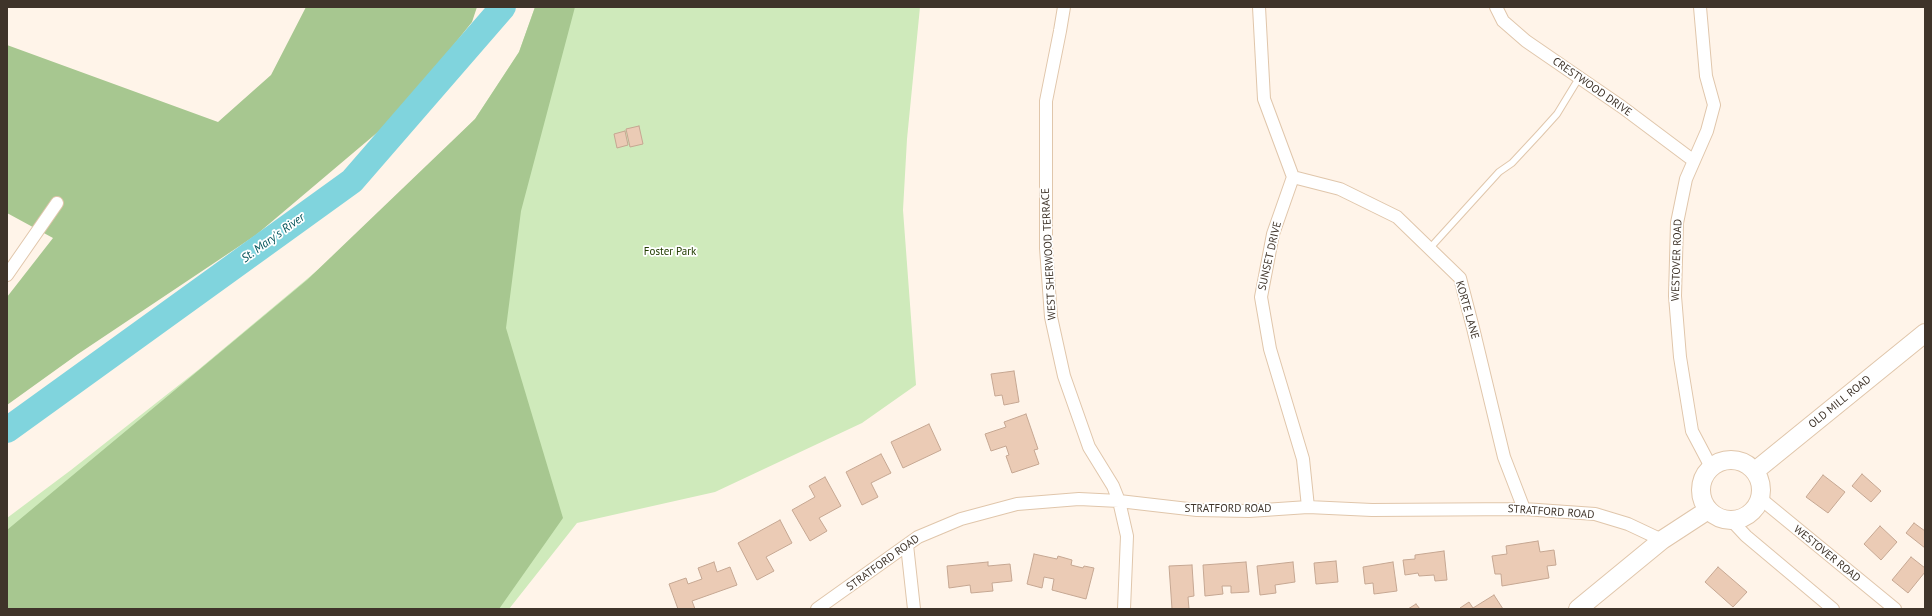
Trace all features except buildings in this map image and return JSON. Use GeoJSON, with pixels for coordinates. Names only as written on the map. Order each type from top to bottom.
{"type":"FeatureCollection","features":[{"type":"Feature","properties":{"kind":"main road","name":"OLD MILL ROAD"},"geometry":{"type":"LineString","coordinates":[[1755,471],[1925,333]]}},
{"type":"Feature","properties":{"kind":"main road"},"geometry":{"type":"LineString","coordinates":[[1734,460],[1745,463],[1755,471],[1760,479],[1762,489],[1756,507],[1750,514],[1742,519],[1732,521],[1723,520],[1708,510],[1703,502],[1700,492],[1701,483],[1705,474],[1711,467],[1722,461],[1734,460]]}},
{"type":"Feature","properties":{"kind":"main road"},"geometry":{"type":"LineString","coordinates":[[1578,609],[1662,540],[1708,510]]}},
{"type":"Feature","properties":{"kind":"street","name":"WEST SHERWOOD TERRACE"},"geometry":{"type":"LineString","coordinates":[[1064,7],[1046,100],[1046,240],[1051,317],[1064,376],[1089,447],[1113,486],[1119,501],[1127,536],[1124,609]]}},
{"type":"Feature","properties":{"kind":"street"},"geometry":{"type":"LineString","coordinates":[[1259,7],[1264,99],[1293,177]]}},
{"type":"Feature","properties":{"kind":"street","name":"CRESTWOOD DRIVE"},"geometry":{"type":"LineString","coordinates":[[1496,7],[1503,21],[1526,41],[1694,161]]}},
{"type":"Feature","properties":{"kind":"street","name":"WESTOVER ROAD"},"geometry":{"type":"LineString","coordinates":[[1700,7],[1706,76],[1714,105],[1707,131],[1686,179],[1677,223],[1674,296],[1680,357],[1692,431],[1711,467]]}},
{"type":"Feature","properties":{"kind":"street","name":"KORTE LANE"},"geometry":{"type":"LineString","coordinates":[[1293,177],[1340,189],[1397,217],[1460,278],[1504,457],[1524,509]]}},
{"type":"Feature","properties":{"kind":"street","name":"SUNSET DRIVE"},"geometry":{"type":"LineString","coordinates":[[1293,177],[1273,234],[1261,297],[1270,349],[1303,458],[1308,507]]}},
{"type":"Feature","properties":{"kind":"street"},"geometry":{"type":"LineString","coordinates":[[7,275],[58,203]]}},
{"type":"Feature","properties":{"kind":"street","name":"WESTOVER ROAD"},"geometry":{"type":"LineString","coordinates":[[1760,498],[1894,609]]}},
{"type":"Feature","properties":{"kind":"street","name":"STRATFORD ROAD"},"geometry":{"type":"LineString","coordinates":[[817,609],[918,536],[961,519],[1017,504],[1079,499],[1119,501],[1197,510],[1249,511],[1308,507],[1372,510],[1524,509],[1596,514],[1628,524],[1662,540]]}},
{"type":"Feature","properties":{"kind":"street"},"geometry":{"type":"LineString","coordinates":[[1732,521],[1746,536],[1833,609]]}},
{"type":"Feature","properties":{"kind":"street"},"geometry":{"type":"LineString","coordinates":[[907,545],[914,609]]}},
{"type":"Feature","properties":{"kind":"lane"},"geometry":{"type":"LineString","coordinates":[[1430,248],[1499,172],[1512,163],[1557,114],[1579,78]]}},
{"type":"Feature","properties":{"kind":"green space"},"geometry":{"type":"Polygon","coordinates":[[[306,7],[477,7],[472,22],[398,115],[256,235],[78,354],[7,405],[7,297],[53,238],[7,213],[7,45],[218,122],[271,75],[306,7]]]}},
{"type":"Feature","properties":{"kind":"green space","name":"Foster Park"},"geometry":{"type":"Polygon","coordinates":[[[535,7],[920,7],[907,139],[903,210],[916,385],[862,423],[715,492],[577,523],[509,609],[7,609],[7,518],[71,470],[198,370],[362,233],[475,119],[519,52],[535,7]]]}},
{"type":"Feature","properties":{"kind":"green space"},"geometry":{"type":"Polygon","coordinates":[[[535,7],[575,7],[521,211],[506,328],[563,518],[499,609],[7,609],[7,530],[307,280],[475,119],[519,52],[535,7]]]}},
{"type":"Feature","properties":{"kind":"waterway","name":"St. Mary's River"},"geometry":{"type":"LineString","coordinates":[[7,430],[352,181],[503,7]]}}]}
